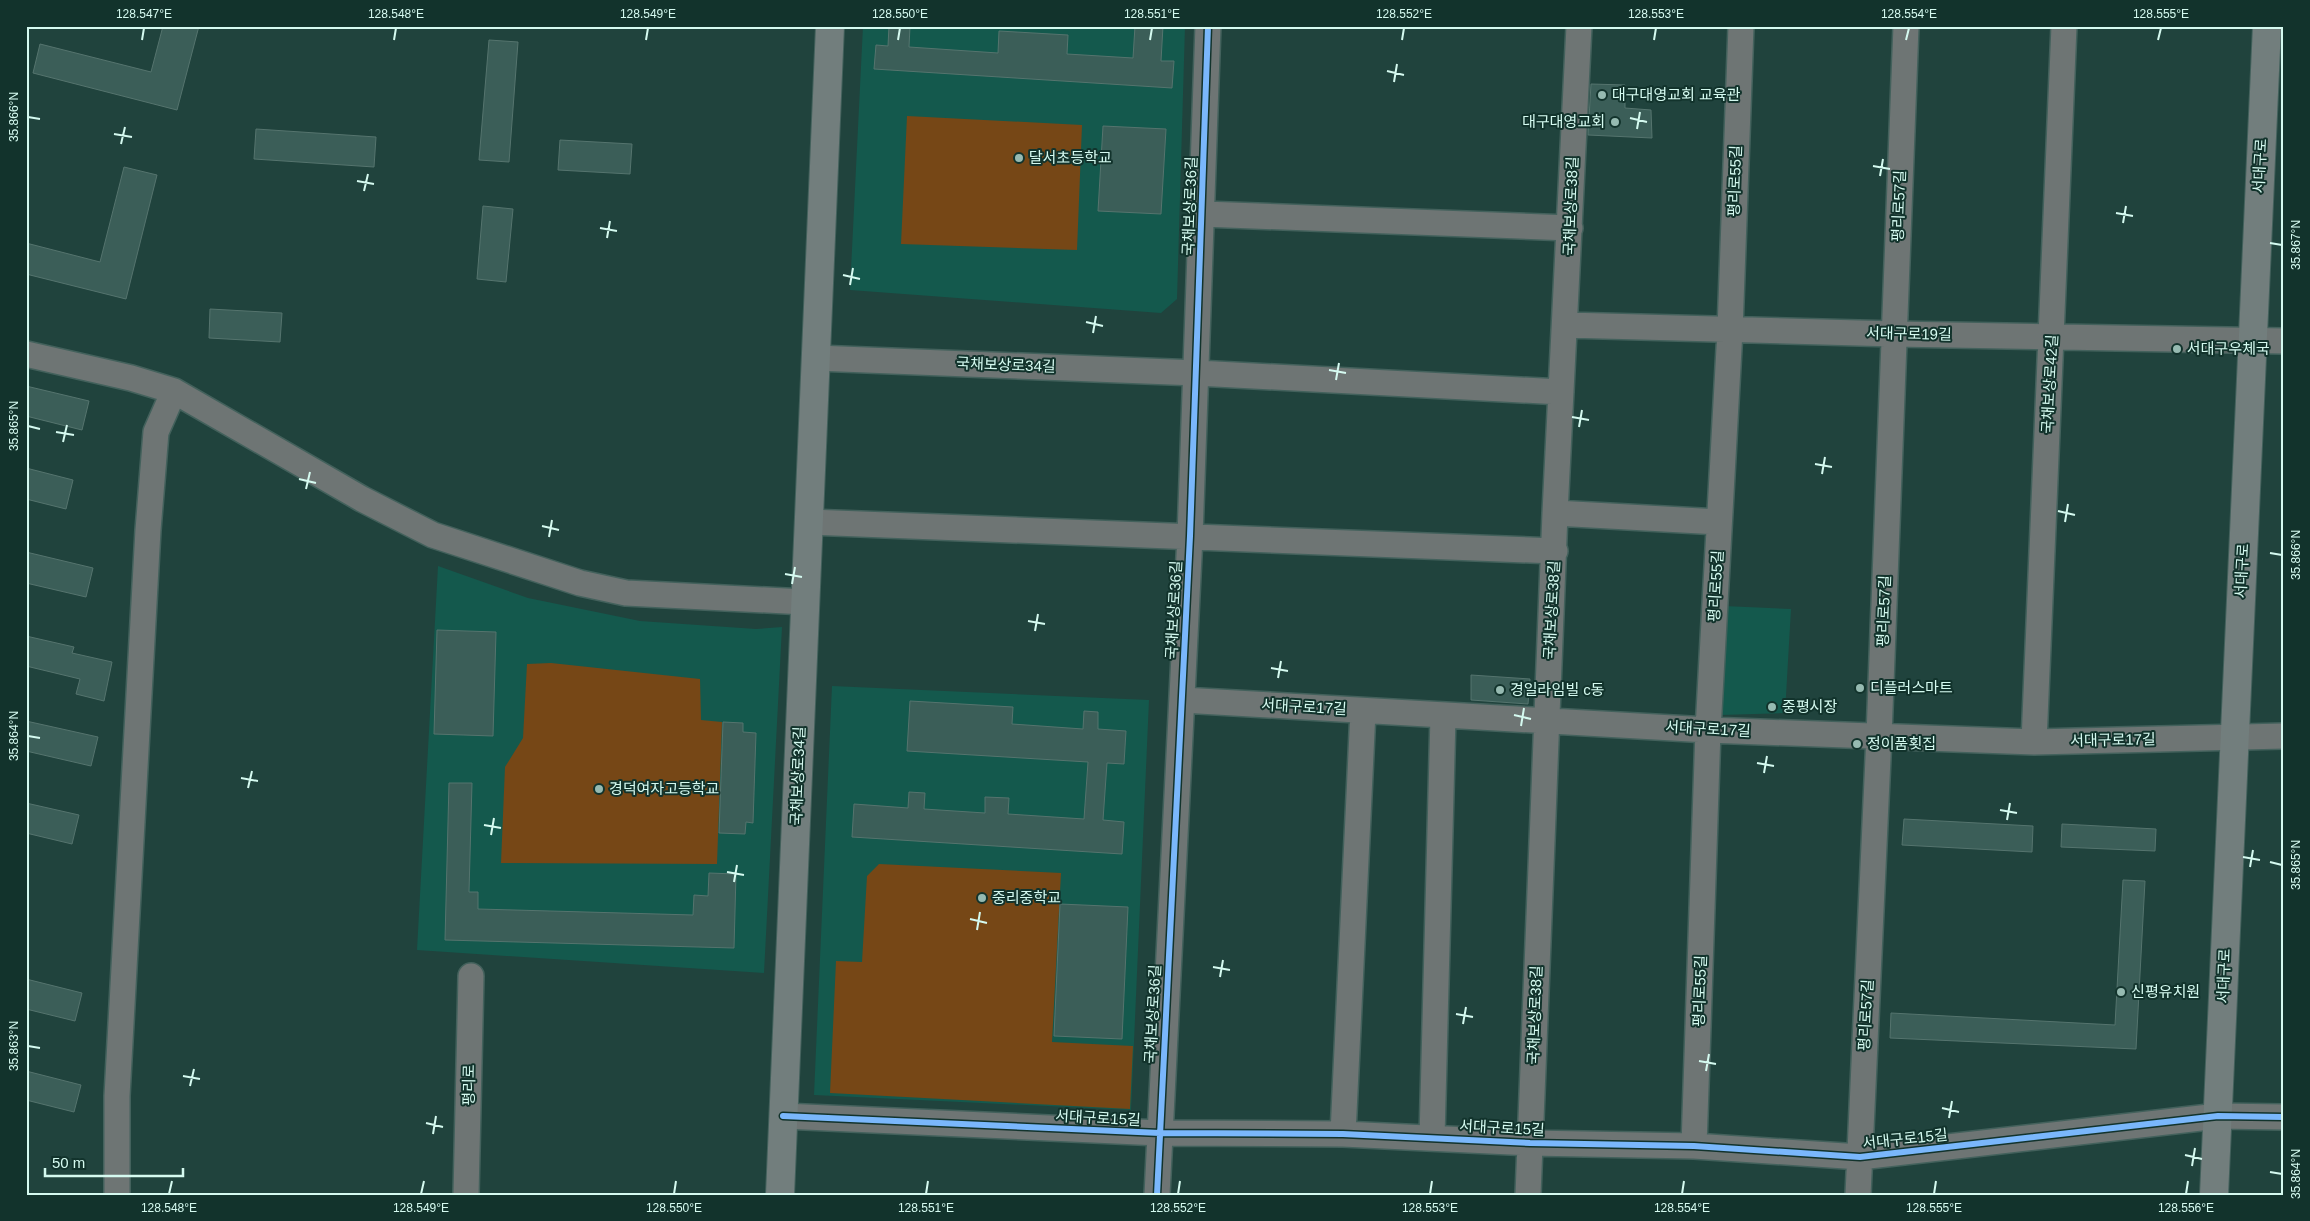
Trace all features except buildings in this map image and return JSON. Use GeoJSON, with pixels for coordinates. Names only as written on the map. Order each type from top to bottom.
{"type":"FeatureCollection","features":[{"type":"Feature","properties":{"kind":"main road","name":"국채보상로34길"},"geometry":{"type":"LineString","coordinates":[[780,1195],[830,26]]}},
{"type":"Feature","properties":{"kind":"main road","name":"서대구로"},"geometry":{"type":"LineString","coordinates":[[2214,1195],[2267,26]]}},
{"type":"Feature","properties":{"kind":"street","name":"국채보상로36길"},"geometry":{"type":"LineString","coordinates":[[1157,1195],[1190,536],[1203,214],[1208,26]]}},
{"type":"Feature","properties":{"kind":"street","name":"국채보상로38길"},"geometry":{"type":"LineString","coordinates":[[1528,1195],[1561,392],[1566,325],[1579,26]]}},
{"type":"Feature","properties":{"kind":"street","name":"평리로55길"},"geometry":{"type":"LineString","coordinates":[[1694,1146],[1708,730],[1730,330],[1741,26]]}},
{"type":"Feature","properties":{"kind":"street","name":"평리로57길"},"geometry":{"type":"LineString","coordinates":[[1858,1195],[1879,736],[1906,26]]}},
{"type":"Feature","properties":{"kind":"street","name":"국채보상로42길"},"geometry":{"type":"LineString","coordinates":[[2034,742],[2064,26]]}},
{"type":"Feature","properties":{"kind":"street"},"geometry":{"type":"LineString","coordinates":[[1203,214],[1570,228]]}},
{"type":"Feature","properties":{"kind":"street","name":"서대구로19길"},"geometry":{"type":"LineString","coordinates":[[1566,325],[1895,334],[2284,341]]}},
{"type":"Feature","properties":{"kind":"street"},"geometry":{"type":"LineString","coordinates":[[26,354],[131,378],[174,391],[362,499],[433,535],[580,583],[626,593],[805,602]]}},
{"type":"Feature","properties":{"kind":"street","name":"국채보상로34길"},"geometry":{"type":"LineString","coordinates":[[816,358],[1197,373]]}},
{"type":"Feature","properties":{"kind":"street"},"geometry":{"type":"LineString","coordinates":[[1197,373],[1561,392]]}},
{"type":"Feature","properties":{"kind":"street"},"geometry":{"type":"LineString","coordinates":[[116,1195],[117,1096],[148,530],[156,432],[174,391]]}},
{"type":"Feature","properties":{"kind":"street"},"geometry":{"type":"LineString","coordinates":[[1556,513],[1719,522]]}},
{"type":"Feature","properties":{"kind":"street"},"geometry":{"type":"LineString","coordinates":[[809,522],[1555,551]]}},
{"type":"Feature","properties":{"kind":"street","name":"서대구로17길"},"geometry":{"type":"LineString","coordinates":[[1182,700],[1708,730],[2034,742],[2284,736]]}},
{"type":"Feature","properties":{"kind":"street"},"geometry":{"type":"LineString","coordinates":[[1343,1134],[1363,711]]}},
{"type":"Feature","properties":{"kind":"street"},"geometry":{"type":"LineString","coordinates":[[1432,1138],[1443,716]]}},
{"type":"Feature","properties":{"kind":"street","name":"평리로"},"geometry":{"type":"LineString","coordinates":[[466,1195],[471,976]]}},
{"type":"Feature","properties":{"kind":"street","name":"서대구로15길"},"geometry":{"type":"LineString","coordinates":[[783,1116],[1160,1133],[1343,1134],[1530,1143],[1694,1146],[1860,1157],[2218,1116]]}},
{"type":"Feature","properties":{"kind":"street"},"geometry":{"type":"LineString","coordinates":[[2218,1116],[2284,1117]]}},
{"type":"Feature","properties":{"kind":"shaded area","name":"달서초등학교"},"geometry":{"type":"Polygon","coordinates":[[[863,26],[1185,26],[1177,299],[1161,313],[850,290],[863,26]]]}},
{"type":"Feature","properties":{"kind":"shaded area"},"geometry":{"type":"Polygon","coordinates":[[[907,116],[1082,125],[1077,250],[901,244],[907,116]]]}},
{"type":"Feature","properties":{"kind":"shaded area","name":"경덕여자고등학교"},"geometry":{"type":"Polygon","coordinates":[[[438,566],[528,598],[640,621],[756,629],[782,627],[764,973],[417,950],[438,566]]]}},
{"type":"Feature","properties":{"kind":"shaded area"},"geometry":{"type":"Polygon","coordinates":[[[1724,606],[1791,609],[1785,713],[1720,715],[1724,606]]]}},
{"type":"Feature","properties":{"kind":"shaded area"},"geometry":{"type":"Polygon","coordinates":[[[551,663],[700,679],[701,720],[722,722],[717,864],[501,863],[505,767],[523,738],[527,664],[551,663]]]}},
{"type":"Feature","properties":{"kind":"shaded area","name":"중리중학교"},"geometry":{"type":"Polygon","coordinates":[[[832,686],[1149,700],[1131,1110],[814,1095],[832,686]]]}},
{"type":"Feature","properties":{"kind":"shaded area"},"geometry":{"type":"Polygon","coordinates":[[[879,864],[1061,873],[1052,1042],[1133,1046],[1130,1109],[830,1093],[836,961],[862,962],[867,876],[879,864]]]}},
{"type":"Feature","properties":{"kind":"cycle path"},"geometry":{"type":"LineString","coordinates":[[1157,1195],[1190,536],[1208,26]]}},
{"type":"Feature","properties":{"kind":"cycle path"},"geometry":{"type":"LineString","coordinates":[[783,1116],[1160,1133],[1343,1134],[1530,1143],[1694,1146],[1860,1157],[2218,1116],[2284,1117]]}},
{"type":"Feature","properties":{"kind":"place","name":"대구대영교회 교육관"},"geometry":{"type":"Point","coordinates":[1602,95]}},
{"type":"Feature","properties":{"kind":"place","name":"대구대영교회"},"geometry":{"type":"Point","coordinates":[1615,122]}},
{"type":"Feature","properties":{"kind":"place","name":"달서초등학교"},"geometry":{"type":"Point","coordinates":[1019,158]}},
{"type":"Feature","properties":{"kind":"place","name":"서대구우체국"},"geometry":{"type":"Point","coordinates":[2177,349]}},
{"type":"Feature","properties":{"kind":"place","name":"디플러스마트"},"geometry":{"type":"Point","coordinates":[1860,688]}},
{"type":"Feature","properties":{"kind":"place","name":"경일라임빌 c동"},"geometry":{"type":"Point","coordinates":[1500,690]}},
{"type":"Feature","properties":{"kind":"place","name":"중평시장"},"geometry":{"type":"Point","coordinates":[1772,707]}},
{"type":"Feature","properties":{"kind":"place","name":"정이품횟집"},"geometry":{"type":"Point","coordinates":[1857,744]}},
{"type":"Feature","properties":{"kind":"place","name":"경덕여자고등학교"},"geometry":{"type":"Point","coordinates":[599,789]}},
{"type":"Feature","properties":{"kind":"place","name":"중리중학교"},"geometry":{"type":"Point","coordinates":[982,898]}},
{"type":"Feature","properties":{"kind":"place","name":"신평유치원"},"geometry":{"type":"Point","coordinates":[2121,992]}}]}
